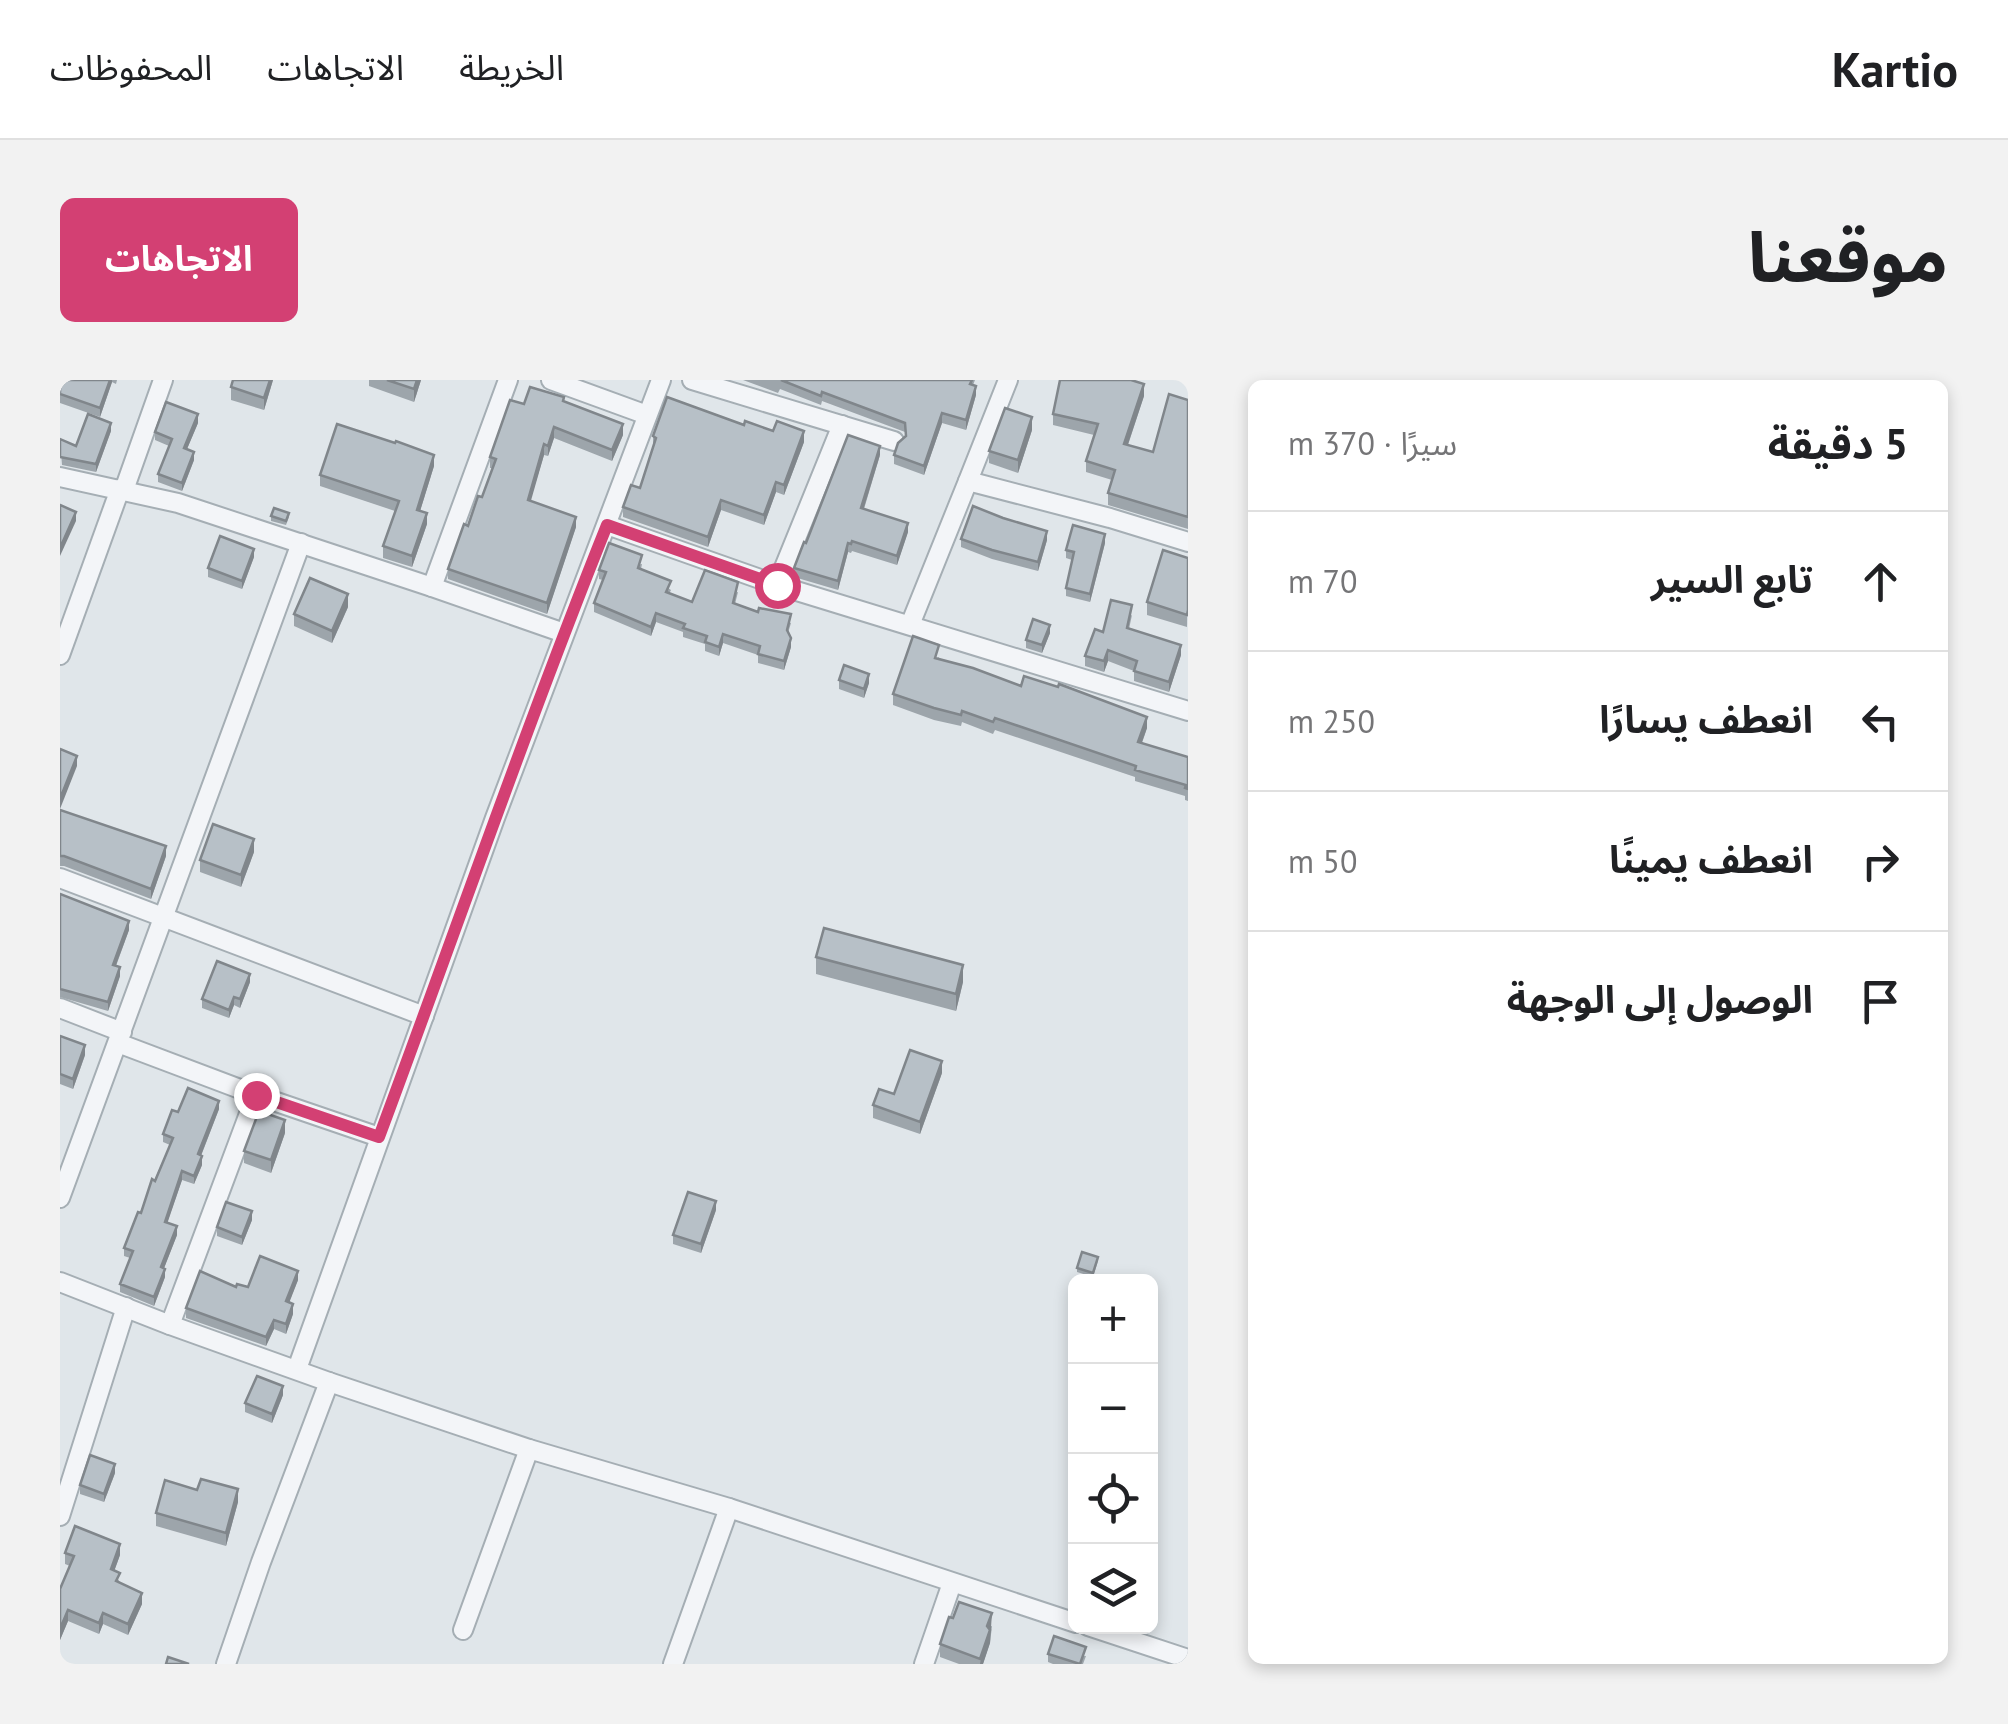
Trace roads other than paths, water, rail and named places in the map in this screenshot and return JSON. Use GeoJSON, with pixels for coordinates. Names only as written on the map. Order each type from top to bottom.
{"type":"FeatureCollection","features":[{"type":"Feature","properties":{"kind":"street"},"geometry":{"type":"LineString","coordinates":[[60,655],[163,380]]}},
{"type":"Feature","properties":{"kind":"street"},"geometry":{"type":"LineString","coordinates":[[432,587],[508,380]]}},
{"type":"Feature","properties":{"kind":"street"},"geometry":{"type":"LineString","coordinates":[[552,380],[647,415]]}},
{"type":"Feature","properties":{"kind":"street"},"geometry":{"type":"LineString","coordinates":[[297,1369],[564,633],[661,380]]}},
{"type":"Feature","properties":{"kind":"street"},"geometry":{"type":"LineString","coordinates":[[692,380],[894,441]]}},
{"type":"Feature","properties":{"kind":"street"},"geometry":{"type":"LineString","coordinates":[[910,626],[1008,380]]}},
{"type":"Feature","properties":{"kind":"street"},"geometry":{"type":"LineString","coordinates":[[777,585],[842,425]]}},
{"type":"Feature","properties":{"kind":"street"},"geometry":{"type":"LineString","coordinates":[[60,477],[178,503],[564,633]]}},
{"type":"Feature","properties":{"kind":"street"},"geometry":{"type":"LineString","coordinates":[[968,481],[1188,542]]}},
{"type":"Feature","properties":{"kind":"street"},"geometry":{"type":"LineString","coordinates":[[607,525],[777,585],[1188,711]]}},
{"type":"Feature","properties":{"kind":"street"},"geometry":{"type":"LineString","coordinates":[[60,1198],[300,542]]}},
{"type":"Feature","properties":{"kind":"street"},"geometry":{"type":"LineString","coordinates":[[60,878],[424,1016]]}},
{"type":"Feature","properties":{"kind":"street"},"geometry":{"type":"LineString","coordinates":[[60,1008],[120,1038],[256,1095],[379,1137]]}},
{"type":"Feature","properties":{"kind":"street"},"geometry":{"type":"LineString","coordinates":[[170,1326],[256,1095]]}},
{"type":"Feature","properties":{"kind":"street"},"geometry":{"type":"LineString","coordinates":[[60,1282],[329,1382],[1068,1620]]}},
{"type":"Feature","properties":{"kind":"street"},"geometry":{"type":"LineString","coordinates":[[60,1516],[126,1307]]}},
{"type":"Feature","properties":{"kind":"street"},"geometry":{"type":"LineString","coordinates":[[226,1664],[329,1382]]}},
{"type":"Feature","properties":{"kind":"street"},"geometry":{"type":"LineString","coordinates":[[462,1630],[530,1449]]}},
{"type":"Feature","properties":{"kind":"street"},"geometry":{"type":"LineString","coordinates":[[674,1664],[729,1508]]}},
{"type":"Feature","properties":{"kind":"street"},"geometry":{"type":"LineString","coordinates":[[924,1664],[952,1583]]}},
{"type":"Feature","properties":{"kind":"street"},"geometry":{"type":"LineString","coordinates":[[1112,1634],[1188,1659]]}}]}
